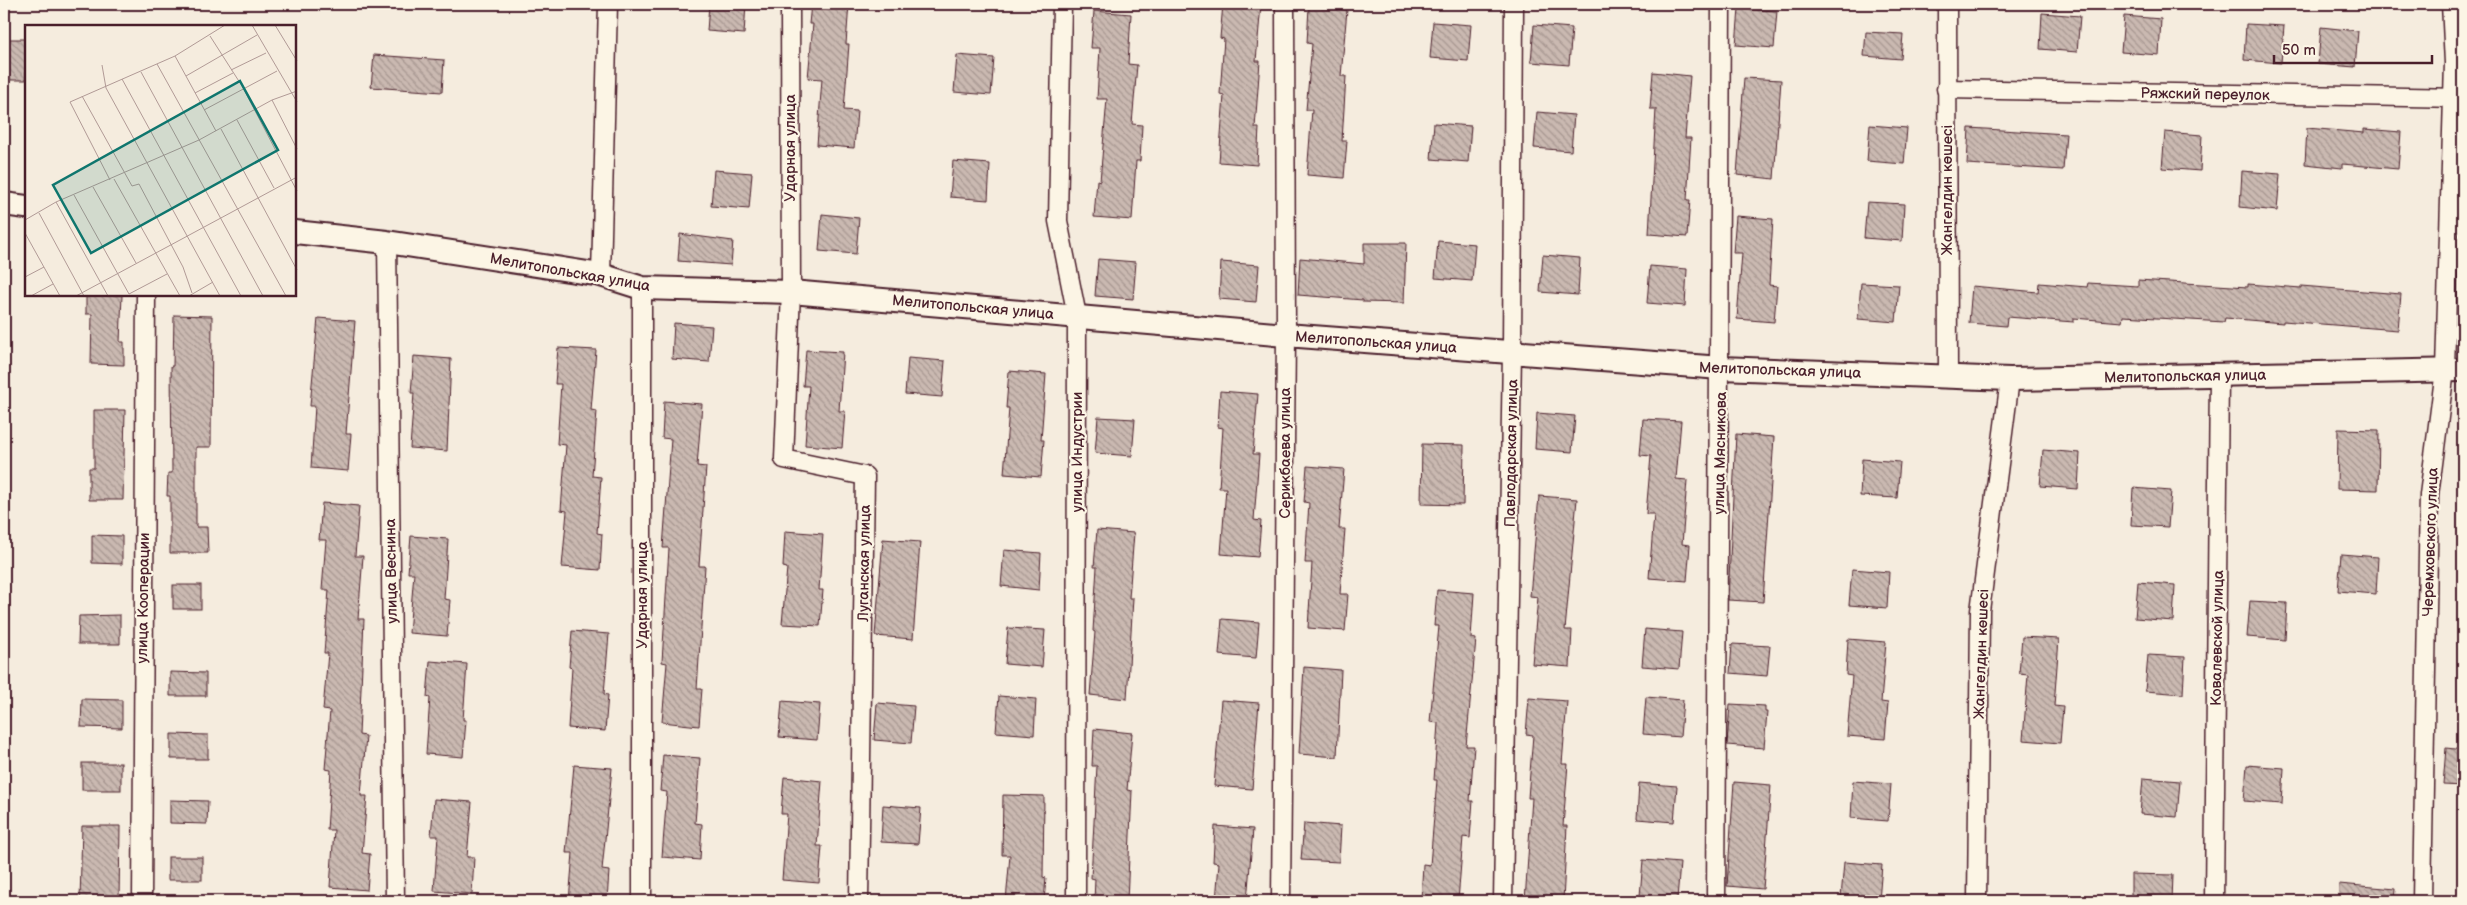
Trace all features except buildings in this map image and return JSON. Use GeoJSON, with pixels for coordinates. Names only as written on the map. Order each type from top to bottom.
{"type":"FeatureCollection","features":[{"type":"Feature","properties":{"kind":"street"},"geometry":{"type":"LineString","coordinates":[[601,275],[608,4]]}},
{"type":"Feature","properties":{"kind":"street","name":"Ударная улица"},"geometry":{"type":"LineString","coordinates":[[790,4],[791,292]]}},
{"type":"Feature","properties":{"kind":"street","name":"улица Индустрии"},"geometry":{"type":"LineString","coordinates":[[1062,4],[1058,221],[1077,316],[1076,901]]}},
{"type":"Feature","properties":{"kind":"street","name":"Серикбаева улица"},"geometry":{"type":"LineString","coordinates":[[1281,901],[1286,335],[1285,4]]}},
{"type":"Feature","properties":{"kind":"street","name":"Павлодарская улица"},"geometry":{"type":"LineString","coordinates":[[1503,901],[1512,352],[1514,4]]}},
{"type":"Feature","properties":{"kind":"street","name":"улица Мясникова"},"geometry":{"type":"LineString","coordinates":[[1716,901],[1721,368],[1721,4]]}},
{"type":"Feature","properties":{"kind":"street","name":"Жангелдин көшесі"},"geometry":{"type":"LineString","coordinates":[[1946,4],[1948,376]]}},
{"type":"Feature","properties":{"kind":"street","name":"Черемховского улица"},"geometry":{"type":"LineString","coordinates":[[2422,901],[2429,495],[2454,370],[2457,98],[2451,4]]}},
{"type":"Feature","properties":{"kind":"street","name":"Ряжский переулок"},"geometry":{"type":"LineString","coordinates":[[1946,89],[2457,98]]}},
{"type":"Feature","properties":{"kind":"street"},"geometry":{"type":"LineString","coordinates":[[4,204],[25,206]]}},
{"type":"Feature","properties":{"kind":"street","name":"Мелитопольская улица"},"geometry":{"type":"LineString","coordinates":[[296,232],[386,242],[601,275],[642,288],[791,292],[1286,335],[1721,368],[2010,379],[2454,370]]}},
{"type":"Feature","properties":{"kind":"street","name":"улица Веснина"},"geometry":{"type":"LineString","coordinates":[[386,242],[395,901]]}},
{"type":"Feature","properties":{"kind":"street","name":"Ударная улица"},"geometry":{"type":"LineString","coordinates":[[642,288],[642,901]]}},
{"type":"Feature","properties":{"kind":"street","name":"Луганская улица"},"geometry":{"type":"LineString","coordinates":[[791,292],[784,459],[865,476],[859,901]]}},
{"type":"Feature","properties":{"kind":"street","name":"улица Кооперации"},"geometry":{"type":"LineString","coordinates":[[142,901],[146,296]]}},
{"type":"Feature","properties":{"kind":"street","name":"Ковалевской улица"},"geometry":{"type":"LineString","coordinates":[[2214,901],[2219,375]]}},
{"type":"Feature","properties":{"kind":"street","name":"Жангелдин көшесі"},"geometry":{"type":"LineString","coordinates":[[1977,901],[1980,611],[2010,379]]}}]}
